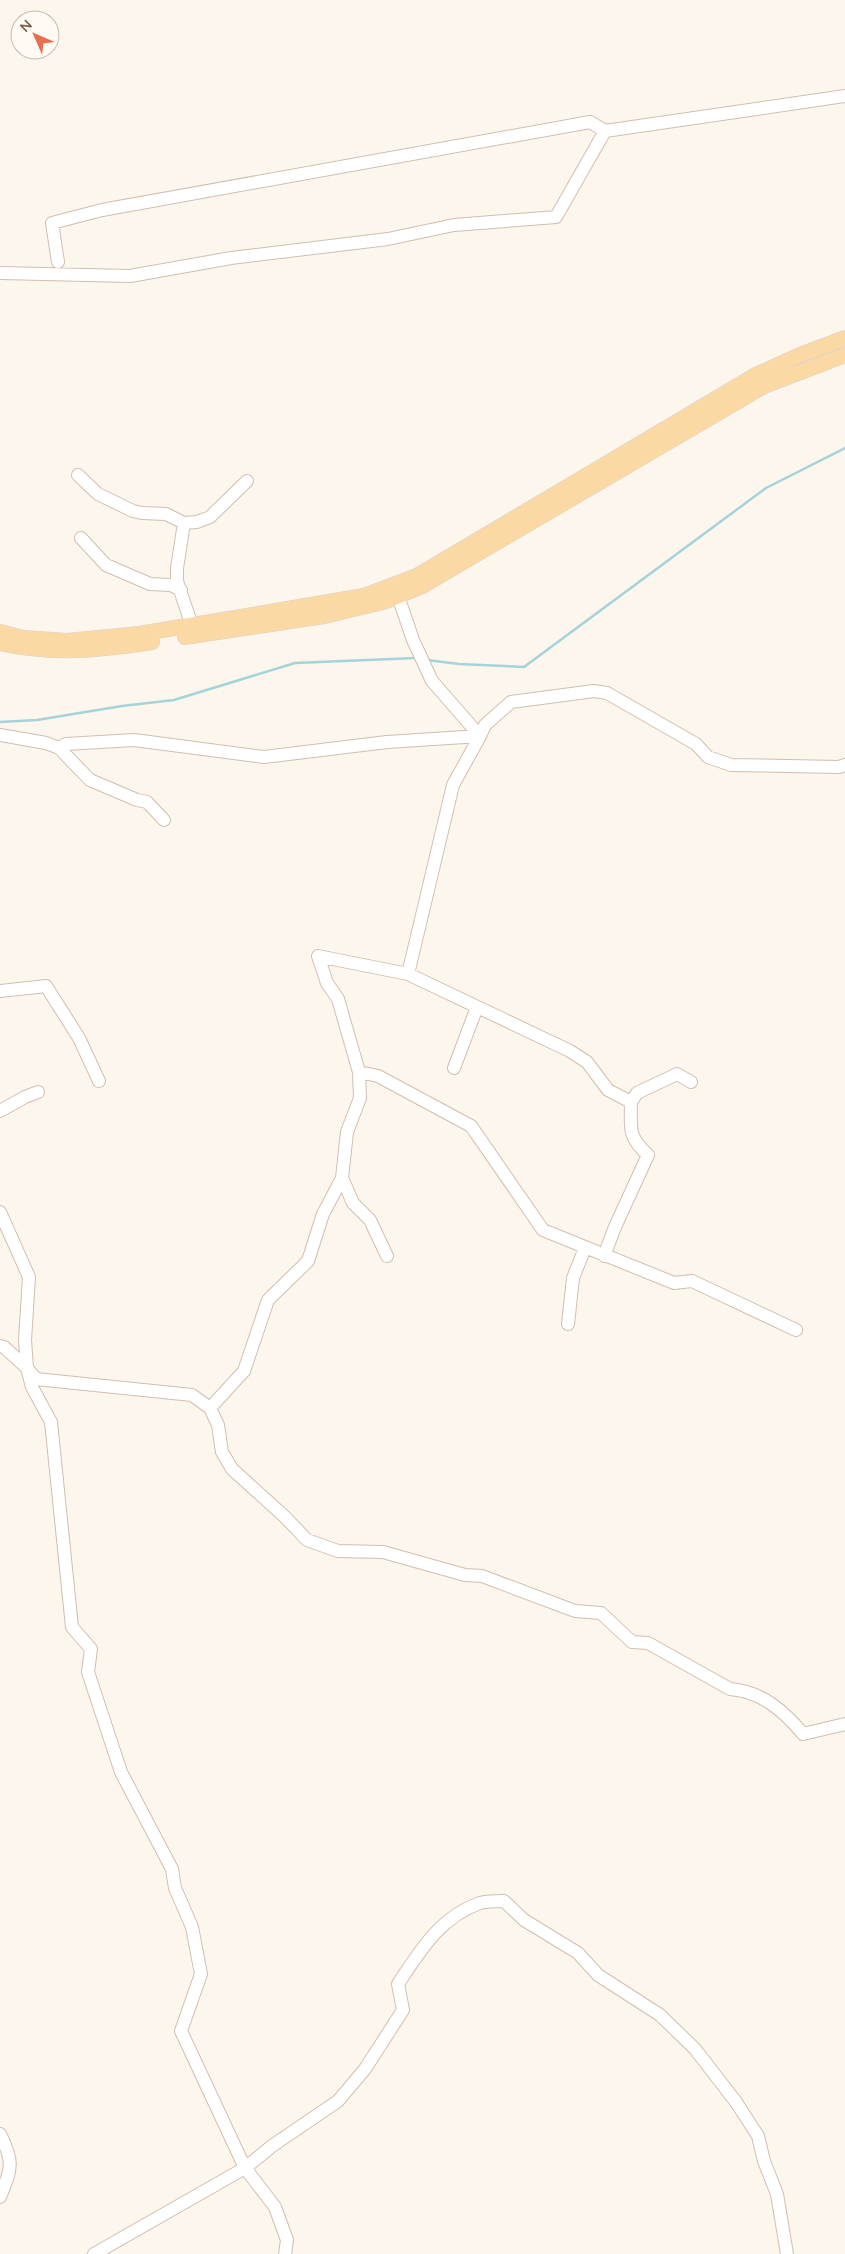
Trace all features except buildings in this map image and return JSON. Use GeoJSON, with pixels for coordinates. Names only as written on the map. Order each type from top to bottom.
{"type":"FeatureCollection","features":[{"type":"Feature","properties":{"kind":"main road"},"geometry":{"type":"LineString","coordinates":[[0,632],[23,638],[67,641],[139,634],[364,596],[417,576],[756,375],[800,355],[845,338]]}},
{"type":"Feature","properties":{"kind":"main road"},"geometry":{"type":"LineString","coordinates":[[0,643],[22,648],[70,652],[132,645],[324,616],[383,602],[439,576],[764,386],[845,355]]}},
{"type":"Feature","properties":{"kind":"street"},"geometry":{"type":"LineString","coordinates":[[58,262],[52,223],[102,210],[590,122],[605,131],[845,96]]}},
{"type":"Feature","properties":{"kind":"street"},"geometry":{"type":"LineString","coordinates":[[0,273],[130,276],[231,258],[388,239],[454,225],[556,217],[605,131]]}},
{"type":"Feature","properties":{"kind":"street"},"geometry":{"type":"LineString","coordinates":[[78,474],[98,494],[133,511],[166,514],[184,523],[197,522],[210,517],[246,481]]}},
{"type":"Feature","properties":{"kind":"street"},"geometry":{"type":"LineString","coordinates":[[184,523],[177,568],[177,581],[192,626]]}},
{"type":"Feature","properties":{"kind":"street"},"geometry":{"type":"LineString","coordinates":[[81,538],[106,565],[150,584],[171,585],[181,590]]}},
{"type":"Feature","properties":{"kind":"street"},"geometry":{"type":"LineString","coordinates":[[398,596],[413,640],[432,681],[480,736]]}},
{"type":"Feature","properties":{"kind":"street"},"geometry":{"type":"LineString","coordinates":[[408,974],[453,785],[485,725],[511,702],[594,691],[607,693],[696,744],[708,757],[732,765],[839,767],[845,765]]}},
{"type":"Feature","properties":{"kind":"street"},"geometry":{"type":"LineString","coordinates":[[0,735],[46,743],[59,748],[90,780],[137,800],[147,802],[164,820]]}},
{"type":"Feature","properties":{"kind":"street"},"geometry":{"type":"LineString","coordinates":[[59,748],[66,744],[134,740],[264,757],[387,742],[480,736]]}},
{"type":"Feature","properties":{"kind":"street"},"geometry":{"type":"LineString","coordinates":[[210,1408],[244,1371],[268,1300],[308,1261],[323,1214],[342,1178],[347,1132],[360,1098],[359,1072],[338,999],[326,983],[318,956],[408,974],[570,1051],[587,1062],[608,1090],[631,1102]]}},
{"type":"Feature","properties":{"kind":"street"},"geometry":{"type":"LineString","coordinates":[[0,991],[46,986],[80,1038],[100,1081]]}},
{"type":"Feature","properties":{"kind":"street"},"geometry":{"type":"LineString","coordinates":[[454,1068],[477,1007]]}},
{"type":"Feature","properties":{"kind":"street"},"geometry":{"type":"LineString","coordinates":[[359,1072],[378,1076],[471,1126],[543,1230],[674,1283],[692,1281],[781,1321],[796,1330]]}},
{"type":"Feature","properties":{"kind":"street"},"geometry":{"type":"LineString","coordinates":[[604,1256],[614,1227],[648,1155],[637,1145],[631,1135],[631,1102],[637,1093],[677,1074],[691,1082]]}},
{"type":"Feature","properties":{"kind":"street"},"geometry":{"type":"LineString","coordinates":[[0,1112],[25,1096],[38,1092]]}},
{"type":"Feature","properties":{"kind":"street"},"geometry":{"type":"LineString","coordinates":[[342,1178],[353,1203],[370,1220],[387,1256]]}},
{"type":"Feature","properties":{"kind":"street"},"geometry":{"type":"LineString","coordinates":[[0,1212],[29,1277],[25,1340],[28,1368],[32,1387],[51,1422],[72,1627],[91,1649],[88,1672],[121,1772],[172,1869],[175,1888],[192,1927],[201,1974],[181,2031],[245,2168],[276,2207],[287,2240],[285,2254]]}},
{"type":"Feature","properties":{"kind":"street"},"geometry":{"type":"LineString","coordinates":[[568,1324],[574,1278],[586,1248]]}},
{"type":"Feature","properties":{"kind":"street"},"geometry":{"type":"LineString","coordinates":[[0,1346],[4,1347],[28,1368],[36,1379],[192,1395],[210,1408],[218,1426],[222,1452],[232,1470],[285,1516],[307,1540],[338,1551],[383,1552],[465,1575],[482,1576],[576,1611],[601,1613],[632,1642],[648,1643],[730,1689],[744,1690],[757,1694],[784,1714],[804,1734],[845,1724]]}},
{"type":"Feature","properties":{"kind":"street"},"geometry":{"type":"LineString","coordinates":[[94,2254],[245,2168],[272,2146],[338,2101],[365,2069],[403,2010],[398,1984],[421,1950],[447,1920],[481,1902],[504,1901],[524,1920],[578,1952],[598,1975],[660,2015],[695,2049],[736,2102],[758,2136],[764,2161],[777,2194],[788,2254]]}},
{"type":"Feature","properties":{"kind":"street"},"geometry":{"type":"LineString","coordinates":[[0,2134],[8,2149],[11,2164],[0,2197]]}},
{"type":"Feature","properties":{"kind":"waterway"},"geometry":{"type":"LineString","coordinates":[[427,660],[459,664],[524,667],[766,488],[845,448]]}},
{"type":"Feature","properties":{"kind":"waterway"},"geometry":{"type":"LineString","coordinates":[[0,722],[37,720],[122,706],[174,700],[295,663],[416,658]]}}]}
